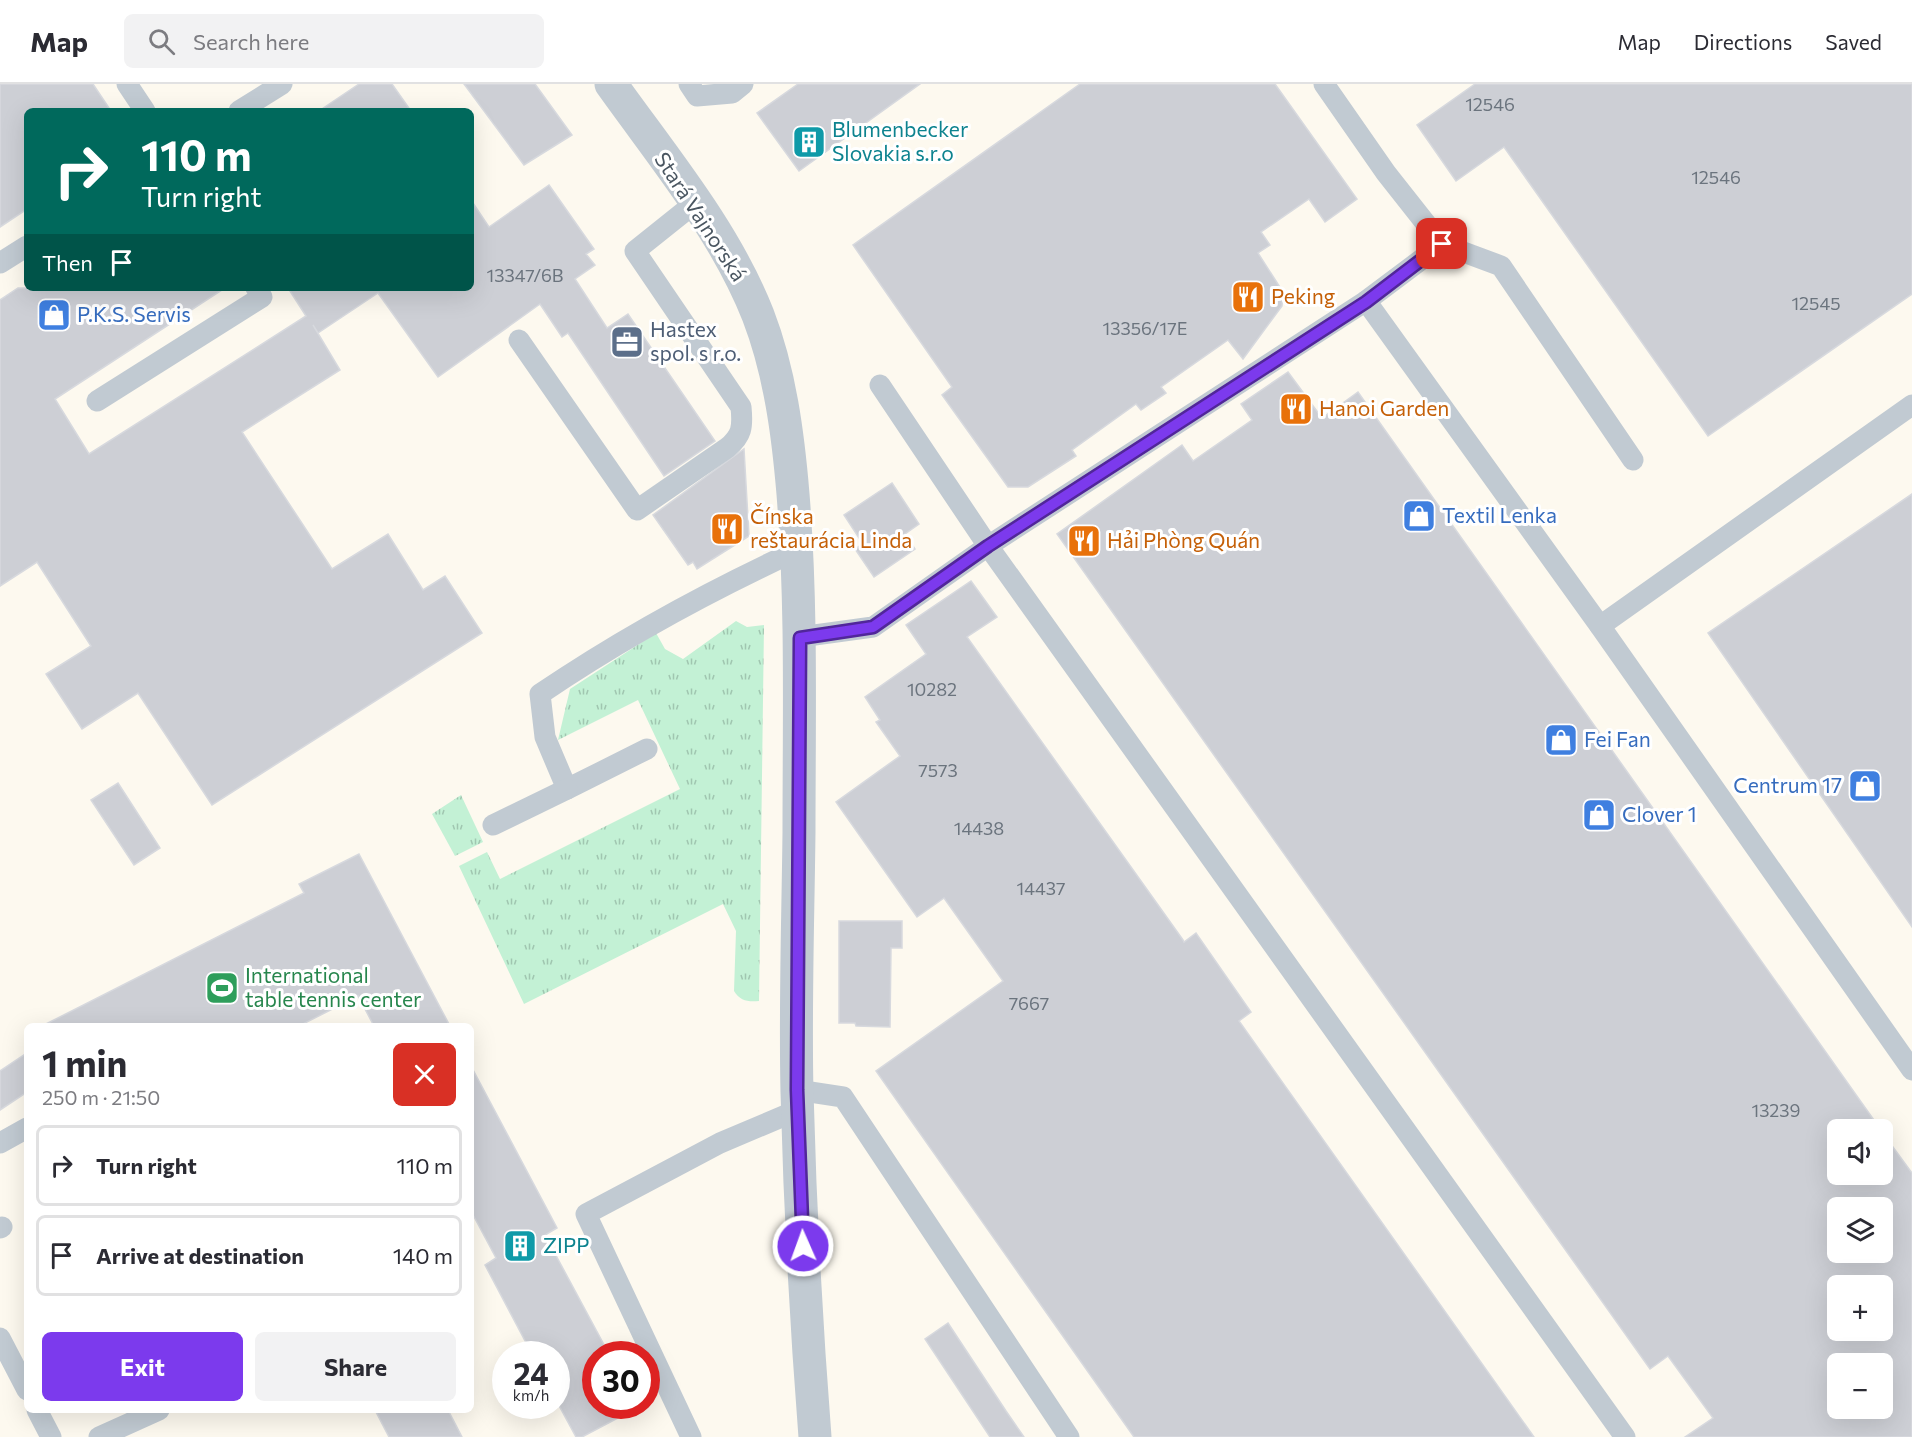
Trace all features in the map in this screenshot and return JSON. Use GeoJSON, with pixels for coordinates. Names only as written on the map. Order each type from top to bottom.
{"type":"FeatureCollection","features":[{"type":"Feature","properties":{"kind":"street","name":"Stará Vajnorská"},"geometry":{"type":"LineString","coordinates":[[611,84],[722,243],[743,284],[766,339],[781,393],[789,444],[798,550],[800,638],[797,1100],[805,1314],[814,1437]]}},
{"type":"Feature","properties":{"kind":"lane"},"geometry":{"type":"LineString","coordinates":[[127,84],[143,108]]}},
{"type":"Feature","properties":{"kind":"lane"},"geometry":{"type":"LineString","coordinates":[[244,108],[282,84]]}},
{"type":"Feature","properties":{"kind":"lane"},"geometry":{"type":"LineString","coordinates":[[689,84],[697,96],[732,93],[743,84]]}},
{"type":"Feature","properties":{"kind":"lane"},"geometry":{"type":"LineString","coordinates":[[1324,84],[1386,173],[1442,244],[1500,266],[1633,460]]}},
{"type":"Feature","properties":{"kind":"lane"},"geometry":{"type":"LineString","coordinates":[[519,340],[637,510],[727,448],[738,438],[742,430],[741,407],[634,251],[695,203]]}},
{"type":"Feature","properties":{"kind":"lane"},"geometry":{"type":"LineString","coordinates":[[800,638],[873,627],[988,546],[1366,302],[1442,244]]}},
{"type":"Feature","properties":{"kind":"lane"},"geometry":{"type":"LineString","coordinates":[[0,263],[24,248]]}},
{"type":"Feature","properties":{"kind":"lane"},"geometry":{"type":"LineString","coordinates":[[97,401],[262,297],[258,291]]}},
{"type":"Feature","properties":{"kind":"lane"},"geometry":{"type":"LineString","coordinates":[[1366,302],[1600,626],[1912,1070]]}},
{"type":"Feature","properties":{"kind":"lane"},"geometry":{"type":"LineString","coordinates":[[879,385],[988,546],[1625,1437]]}},
{"type":"Feature","properties":{"kind":"lane"},"geometry":{"type":"LineString","coordinates":[[1600,626],[1912,405]]}},
{"type":"Feature","properties":{"kind":"lane"},"geometry":{"type":"LineString","coordinates":[[567,789],[545,737],[540,694],[578,669],[706,595],[798,550]]}},
{"type":"Feature","properties":{"kind":"lane"},"geometry":{"type":"LineString","coordinates":[[492,825],[647,749]]}},
{"type":"Feature","properties":{"kind":"lane"},"geometry":{"type":"LineString","coordinates":[[691,1437],[586,1214],[797,1100],[843,1097],[1069,1437]]}},
{"type":"Feature","properties":{"kind":"lane"},"geometry":{"type":"LineString","coordinates":[[0,1143],[24,1130]]}},
{"type":"Feature","properties":{"kind":"lane"},"geometry":{"type":"LineString","coordinates":[[0,1338],[24,1384]]}},
{"type":"Feature","properties":{"kind":"lane"},"geometry":{"type":"LineString","coordinates":[[39,1413],[51,1437]]}},
{"type":"Feature","properties":{"kind":"lane"},"geometry":{"type":"LineString","coordinates":[[99,1437],[152,1413]]}},
{"type":"Feature","properties":{"kind":"shaded area"},"geometry":{"type":"Polygon","coordinates":[[[0,84],[1912,84],[1912,1437],[0,1437],[0,84]]]}},
{"type":"Feature","properties":{"kind":"green space"},"geometry":{"type":"Polygon","coordinates":[[[736,621],[747,627],[764,625],[759,1001],[745,1000],[734,991],[736,931],[723,904],[524,1004],[459,866],[487,852],[500,879],[680,789],[638,700],[558,740],[570,689],[656,633],[665,649],[683,659],[736,621]]]}},
{"type":"Feature","properties":{"kind":"green space"},"geometry":{"type":"Polygon","coordinates":[[[461,795],[483,842],[455,856],[432,814],[461,795]]]}},
{"type":"Feature","properties":{"kind":"building"},"geometry":{"type":"Polygon","coordinates":[[[0,84],[93,84],[109,108],[24,108],[24,211],[0,227],[0,84]]]}},
{"type":"Feature","properties":{"kind":"building"},"geometry":{"type":"Polygon","coordinates":[[[359,84],[392,84],[409,108],[323,108],[359,84]]]}},
{"type":"Feature","properties":{"kind":"building"},"geometry":{"type":"Polygon","coordinates":[[[464,84],[535,84],[572,135],[524,165],[464,84]]]}},
{"type":"Feature","properties":{"kind":"building","name":"Blumenbecker Slovakia s.r.o"},"geometry":{"type":"Polygon","coordinates":[[[798,84],[920,84],[799,171],[757,113],[798,84]]]}},
{"type":"Feature","properties":{"kind":"building"},"geometry":{"type":"Polygon","coordinates":[[[1080,84],[1275,84],[1357,199],[1325,222],[1309,199],[1261,232],[1270,245],[1258,253],[1283,292],[1282,306],[1243,359],[1228,340],[1161,387],[1166,393],[1141,410],[1136,404],[1072,450],[1076,456],[1028,487],[1008,487],[942,395],[952,387],[853,245],[1080,84]]]}},
{"type":"Feature","properties":{"kind":"building"},"geometry":{"type":"Polygon","coordinates":[[[1475,84],[1912,84],[1912,294],[1708,436],[1504,147],[1456,181],[1417,125],[1475,84]]]}},
{"type":"Feature","properties":{"kind":"building"},"geometry":{"type":"Polygon","coordinates":[[[549,185],[594,249],[586,254],[595,265],[575,279],[607,328],[628,314],[715,441],[664,476],[568,333],[562,337],[540,304],[438,377],[378,293],[318,333],[313,325],[340,370],[242,432],[332,569],[388,534],[423,590],[445,576],[482,633],[212,805],[138,693],[82,729],[46,674],[91,646],[37,562],[0,586],[0,300],[18,288],[24,288],[24,291],[220,291],[55,399],[89,454],[306,316],[290,291],[474,291],[474,204],[489,227],[549,185]]]}},
{"type":"Feature","properties":{"kind":"building"},"geometry":{"type":"Polygon","coordinates":[[[1288,372],[1322,418],[1358,392],[1873,1119],[1827,1119],[1827,1185],[1893,1185],[1893,1147],[1912,1173],[1912,1437],[1685,1437],[1713,1418],[1668,1356],[1650,1369],[1057,534],[1182,445],[1193,461],[1252,420],[1241,404],[1288,372]]]}},
{"type":"Feature","properties":{"kind":"building"},"geometry":{"type":"Polygon","coordinates":[[[744,449],[749,536],[697,569],[693,562],[688,565],[653,515],[744,449]]]}},
{"type":"Feature","properties":{"kind":"building"},"geometry":{"type":"Polygon","coordinates":[[[892,483],[919,524],[905,534],[915,549],[874,577],[855,549],[863,544],[844,515],[892,483]]]}},
{"type":"Feature","properties":{"kind":"building"},"geometry":{"type":"Polygon","coordinates":[[[1912,494],[1912,927],[1708,633],[1912,494]]]}},
{"type":"Feature","properties":{"kind":"building"},"geometry":{"type":"Polygon","coordinates":[[[971,581],[997,617],[967,637],[1184,942],[1196,933],[1251,1012],[1239,1021],[1534,1437],[1134,1437],[876,1071],[1003,981],[944,898],[917,917],[836,802],[900,756],[876,722],[880,720],[865,697],[926,654],[906,625],[971,581]]]}},
{"type":"Feature","properties":{"kind":"building"},"geometry":{"type":"Polygon","coordinates":[[[118,783],[160,848],[134,865],[91,800],[118,783]]]}},
{"type":"Feature","properties":{"kind":"building"},"geometry":{"type":"Polygon","coordinates":[[[359,854],[448,1023],[372,1023],[358,996],[305,1023],[48,1023],[304,893],[299,884],[359,854]]]}},
{"type":"Feature","properties":{"kind":"building"},"geometry":{"type":"Polygon","coordinates":[[[839,921],[902,921],[902,948],[891,948],[890,1027],[839,1023],[839,921]]]}},
{"type":"Feature","properties":{"kind":"building"},"geometry":{"type":"Polygon","coordinates":[[[24,1055],[24,1094],[0,1110],[0,1071],[24,1055]]]}},
{"type":"Feature","properties":{"kind":"building","name":"ZIPP"},"geometry":{"type":"Polygon","coordinates":[[[474,1072],[557,1228],[545,1235],[602,1341],[582,1341],[582,1419],[616,1419],[582,1437],[576,1437],[566,1419],[570,1419],[570,1341],[525,1341],[485,1265],[496,1258],[474,1217],[474,1072]]]}},
{"type":"Feature","properties":{"kind":"building"},"geometry":{"type":"Polygon","coordinates":[[[948,1323],[1024,1437],[990,1437],[925,1339],[948,1323]]]}},
{"type":"Feature","properties":{"kind":"building"},"geometry":{"type":"Polygon","coordinates":[[[377,1413],[450,1413],[462,1437],[389,1437],[377,1413]]]}},
{"type":"Feature","properties":{"kind":"place","name":"Blumenbecker Slovakia s.r.o"},"geometry":{"type":"Point","coordinates":[809,142]}},
{"type":"Feature","properties":{"kind":"place","name":"Peking"},"geometry":{"type":"Point","coordinates":[1248,297]}},
{"type":"Feature","properties":{"kind":"place","name":"P.K.S. Servis"},"geometry":{"type":"Point","coordinates":[54,315]}},
{"type":"Feature","properties":{"kind":"place","name":"Hastex spol. s r.o."},"geometry":{"type":"Point","coordinates":[627,342]}},
{"type":"Feature","properties":{"kind":"place","name":"Hanoi Garden"},"geometry":{"type":"Point","coordinates":[1296,409]}},
{"type":"Feature","properties":{"kind":"place","name":"Textil Lenka"},"geometry":{"type":"Point","coordinates":[1419,516]}},
{"type":"Feature","properties":{"kind":"place","name":"Čínska reštaurácia Linda"},"geometry":{"type":"Point","coordinates":[727,529]}},
{"type":"Feature","properties":{"kind":"place","name":"Hải Phòng Quán"},"geometry":{"type":"Point","coordinates":[1084,541]}},
{"type":"Feature","properties":{"kind":"place","name":"Fei Fan"},"geometry":{"type":"Point","coordinates":[1561,740]}},
{"type":"Feature","properties":{"kind":"place","name":"Centrum 17"},"geometry":{"type":"Point","coordinates":[1865,786]}},
{"type":"Feature","properties":{"kind":"place","name":"Clover 1"},"geometry":{"type":"Point","coordinates":[1599,815]}},
{"type":"Feature","properties":{"kind":"place","name":"International table tennis center"},"geometry":{"type":"Point","coordinates":[222,988]}},
{"type":"Feature","properties":{"kind":"place","name":"ZIPP"},"geometry":{"type":"Point","coordinates":[520,1246]}},
{"type":"Feature","properties":{"kind":"route"},"geometry":{"type":"LineString","coordinates":[[803,1246],[797,1090],[800,638],[873,627],[988,546],[1366,302],[1442,244]]}}]}
